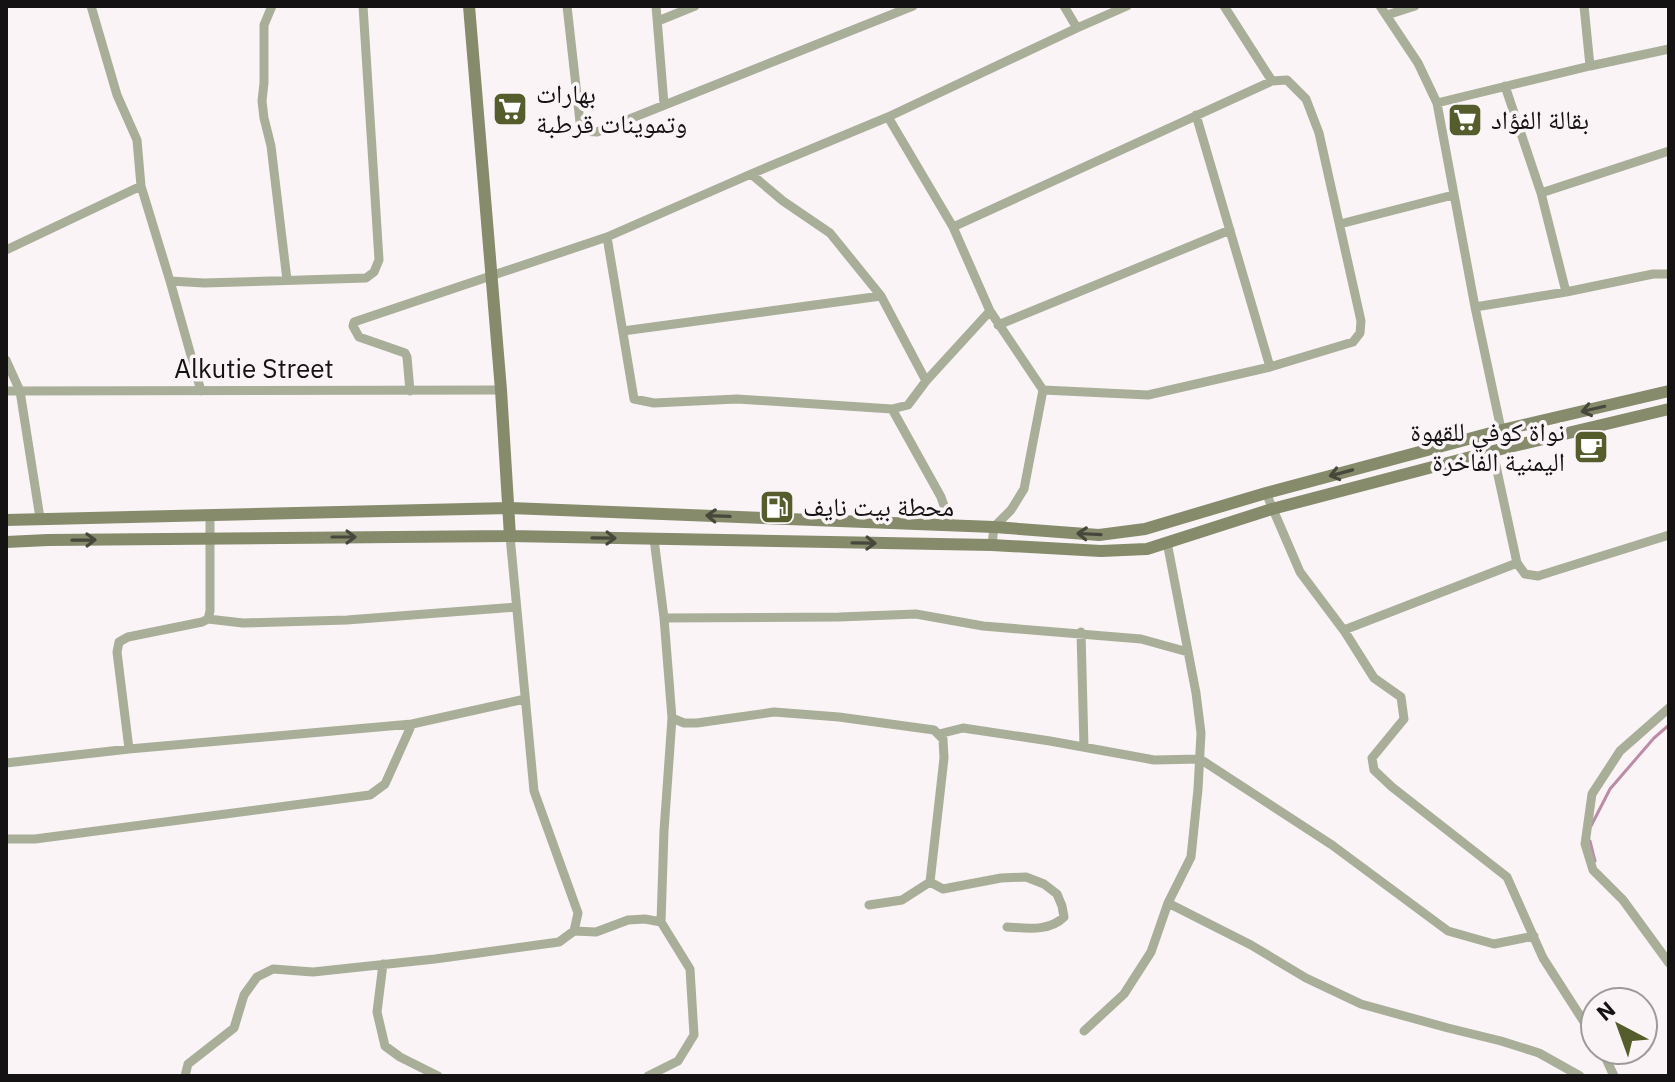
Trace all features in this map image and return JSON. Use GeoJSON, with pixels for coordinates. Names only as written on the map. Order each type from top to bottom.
{"type":"FeatureCollection","features":[{"type":"Feature","properties":{"kind":"main road"},"geometry":{"type":"LineString","coordinates":[[469,6],[510,536]]}},
{"type":"Feature","properties":{"kind":"main road"},"geometry":{"type":"LineString","coordinates":[[6,520],[510,508],[994,527],[1099,535],[1145,529],[1502,430],[1669,391]]}},
{"type":"Feature","properties":{"kind":"main road"},"geometry":{"type":"LineString","coordinates":[[6,542],[510,536],[992,545],[1101,551],[1147,549],[1272,509],[1669,409]]}},
{"type":"Feature","properties":{"kind":"street"},"geometry":{"type":"LineString","coordinates":[[91,6],[117,95],[137,140],[141,186],[201,391]]}},
{"type":"Feature","properties":{"kind":"street"},"geometry":{"type":"LineString","coordinates":[[272,6],[264,25],[262,101],[271,146],[287,280]]}},
{"type":"Feature","properties":{"kind":"street"},"geometry":{"type":"LineString","coordinates":[[170,281],[352,279],[366,278],[374,272],[379,260],[363,6]]}},
{"type":"Feature","properties":{"kind":"street"},"geometry":{"type":"LineString","coordinates":[[567,6],[581,131],[597,132],[913,6]]}},
{"type":"Feature","properties":{"kind":"street"},"geometry":{"type":"LineString","coordinates":[[656,6],[664,104]]}},
{"type":"Feature","properties":{"kind":"street"},"geometry":{"type":"LineString","coordinates":[[658,21],[695,6]]}},
{"type":"Feature","properties":{"kind":"street"},"geometry":{"type":"LineString","coordinates":[[1064,6],[1077,28]]}},
{"type":"Feature","properties":{"kind":"street"},"geometry":{"type":"LineString","coordinates":[[410,391],[405,353],[359,337],[354,322],[607,237],[888,117],[1127,6]]}},
{"type":"Feature","properties":{"kind":"street"},"geometry":{"type":"LineString","coordinates":[[1224,6],[1272,81]]}},
{"type":"Feature","properties":{"kind":"street"},"geometry":{"type":"LineString","coordinates":[[1415,6],[1384,11],[1418,63],[1437,103],[1475,307],[1502,430],[1499,450],[1517,563],[1525,574],[1538,576],[1669,535]]}},
{"type":"Feature","properties":{"kind":"street"},"geometry":{"type":"LineString","coordinates":[[1584,6],[1590,66]]}},
{"type":"Feature","properties":{"kind":"street"},"geometry":{"type":"LineString","coordinates":[[1437,103],[1669,49]]}},
{"type":"Feature","properties":{"kind":"street"},"geometry":{"type":"LineString","coordinates":[[953,227],[1272,81],[1287,80],[1306,99],[1319,133],[1361,321],[1360,333],[1353,342],[1270,367],[1148,395],[1043,390]]}},
{"type":"Feature","properties":{"kind":"street"},"geometry":{"type":"LineString","coordinates":[[1505,86],[1541,193],[1566,292]]}},
{"type":"Feature","properties":{"kind":"street"},"geometry":{"type":"LineString","coordinates":[[1196,115],[1270,367]]}},
{"type":"Feature","properties":{"kind":"street"},"geometry":{"type":"LineString","coordinates":[[888,117],[953,227],[990,311],[1043,390],[1024,489],[1011,510],[994,527],[992,545]]}},
{"type":"Feature","properties":{"kind":"street"},"geometry":{"type":"LineString","coordinates":[[1541,193],[1669,151]]}},
{"type":"Feature","properties":{"kind":"street"},"geometry":{"type":"LineString","coordinates":[[751,174],[783,201],[830,233],[881,296],[926,381]]}},
{"type":"Feature","properties":{"kind":"street"},"geometry":{"type":"LineString","coordinates":[[6,250],[141,186]]}},
{"type":"Feature","properties":{"kind":"street"},"geometry":{"type":"LineString","coordinates":[[1340,224],[1453,195]]}},
{"type":"Feature","properties":{"kind":"street"},"geometry":{"type":"LineString","coordinates":[[998,325],[1230,230]]}},
{"type":"Feature","properties":{"kind":"street"},"geometry":{"type":"LineString","coordinates":[[607,237],[634,399],[654,403],[737,399],[892,409],[908,405],[990,311]]}},
{"type":"Feature","properties":{"kind":"street"},"geometry":{"type":"LineString","coordinates":[[1475,307],[1653,274],[1669,274]]}},
{"type":"Feature","properties":{"kind":"street"},"geometry":{"type":"LineString","coordinates":[[623,331],[881,296]]}},
{"type":"Feature","properties":{"kind":"street"},"geometry":{"type":"LineString","coordinates":[[6,360],[20,391],[40,518]]}},
{"type":"Feature","properties":{"kind":"street","name":"Alkutie Street"},"geometry":{"type":"LineString","coordinates":[[6,391],[501,390]]}},
{"type":"Feature","properties":{"kind":"street"},"geometry":{"type":"LineString","coordinates":[[892,409],[941,497],[951,526]]}},
{"type":"Feature","properties":{"kind":"street"},"geometry":{"type":"LineString","coordinates":[[1266,493],[1300,572],[1344,630],[1374,678],[1401,697],[1404,719],[1372,758],[1374,770],[1507,877],[1543,958],[1579,1014]]}},
{"type":"Feature","properties":{"kind":"street"},"geometry":{"type":"LineString","coordinates":[[208,619],[210,516]]}},
{"type":"Feature","properties":{"kind":"street"},"geometry":{"type":"LineString","coordinates":[[510,536],[534,791],[578,913],[574,931]]}},
{"type":"Feature","properties":{"kind":"street"},"geometry":{"type":"LineString","coordinates":[[648,1076],[678,1061],[694,1035],[690,969],[661,922],[672,718],[654,539]]}},
{"type":"Feature","properties":{"kind":"street"},"geometry":{"type":"LineString","coordinates":[[1084,1031],[1124,994],[1151,952],[1168,903],[1191,857],[1201,733],[1167,542]]}},
{"type":"Feature","properties":{"kind":"street"},"geometry":{"type":"LineString","coordinates":[[1344,630],[1517,563]]}},
{"type":"Feature","properties":{"kind":"street"},"geometry":{"type":"LineString","coordinates":[[129,749],[117,652],[119,642],[128,637],[208,619],[243,623],[332,620],[516,607]]}},
{"type":"Feature","properties":{"kind":"street"},"geometry":{"type":"LineString","coordinates":[[664,618],[916,614],[983,626],[1141,639],[1188,652]]}},
{"type":"Feature","properties":{"kind":"street"},"geometry":{"type":"LineString","coordinates":[[1081,632],[1084,747]]}},
{"type":"Feature","properties":{"kind":"street"},"geometry":{"type":"LineString","coordinates":[[6,763],[412,724],[525,699]]}},
{"type":"Feature","properties":{"kind":"street"},"geometry":{"type":"LineString","coordinates":[[1669,708],[1620,751],[1592,794],[1585,844],[1593,870],[1623,900],[1669,963]]}},
{"type":"Feature","properties":{"kind":"street"},"geometry":{"type":"LineString","coordinates":[[672,718],[684,723],[697,723],[774,712],[934,730],[943,739],[944,758],[930,882]]}},
{"type":"Feature","properties":{"kind":"street"},"geometry":{"type":"LineString","coordinates":[[6,839],[35,839],[370,795],[385,784],[412,724]]}},
{"type":"Feature","properties":{"kind":"street"},"geometry":{"type":"LineString","coordinates":[[939,734],[963,728],[1154,760],[1200,759],[1332,845],[1448,931],[1494,944],[1534,936]]}},
{"type":"Feature","properties":{"kind":"street"},"geometry":{"type":"LineString","coordinates":[[930,882],[943,889],[1001,878],[1026,877],[1044,884],[1057,894],[1064,917],[1056,924],[1035,929],[1007,927]]}},
{"type":"Feature","properties":{"kind":"street"},"geometry":{"type":"LineString","coordinates":[[869,905],[902,900],[930,882]]}},
{"type":"Feature","properties":{"kind":"street"},"geometry":{"type":"LineString","coordinates":[[1168,903],[1251,945],[1306,978],[1361,1004],[1539,1053],[1580,1076]]}},
{"type":"Feature","properties":{"kind":"street"},"geometry":{"type":"LineString","coordinates":[[185,1076],[188,1064],[234,1028],[244,995],[257,977],[273,969],[313,972],[383,964],[559,942],[574,931],[596,932],[628,920],[661,922]]}},
{"type":"Feature","properties":{"kind":"street"},"geometry":{"type":"LineString","coordinates":[[383,964],[377,1012],[385,1046],[438,1076]]}},
{"type":"Feature","properties":{"kind":"waterway"},"geometry":{"type":"LineString","coordinates":[[1591,826],[1610,789],[1669,725]]}},
{"type":"Feature","properties":{"kind":"waterway"},"geometry":{"type":"LineString","coordinates":[[1590,841],[1595,861]]}},
{"type":"Feature","properties":{"kind":"place","name":"بهارات وتموينات قرطبة"},"geometry":{"type":"Point","coordinates":[510,109]}},
{"type":"Feature","properties":{"kind":"place","name":"بقالة الفؤاد"},"geometry":{"type":"Point","coordinates":[1465,120]}},
{"type":"Feature","properties":{"kind":"place","name":"نواة كوفي للقهوة اليمنية الفاخرة"},"geometry":{"type":"Point","coordinates":[1591,447]}},
{"type":"Feature","properties":{"kind":"place","name":"محطة بيت نايف"},"geometry":{"type":"Point","coordinates":[777,507]}}]}
